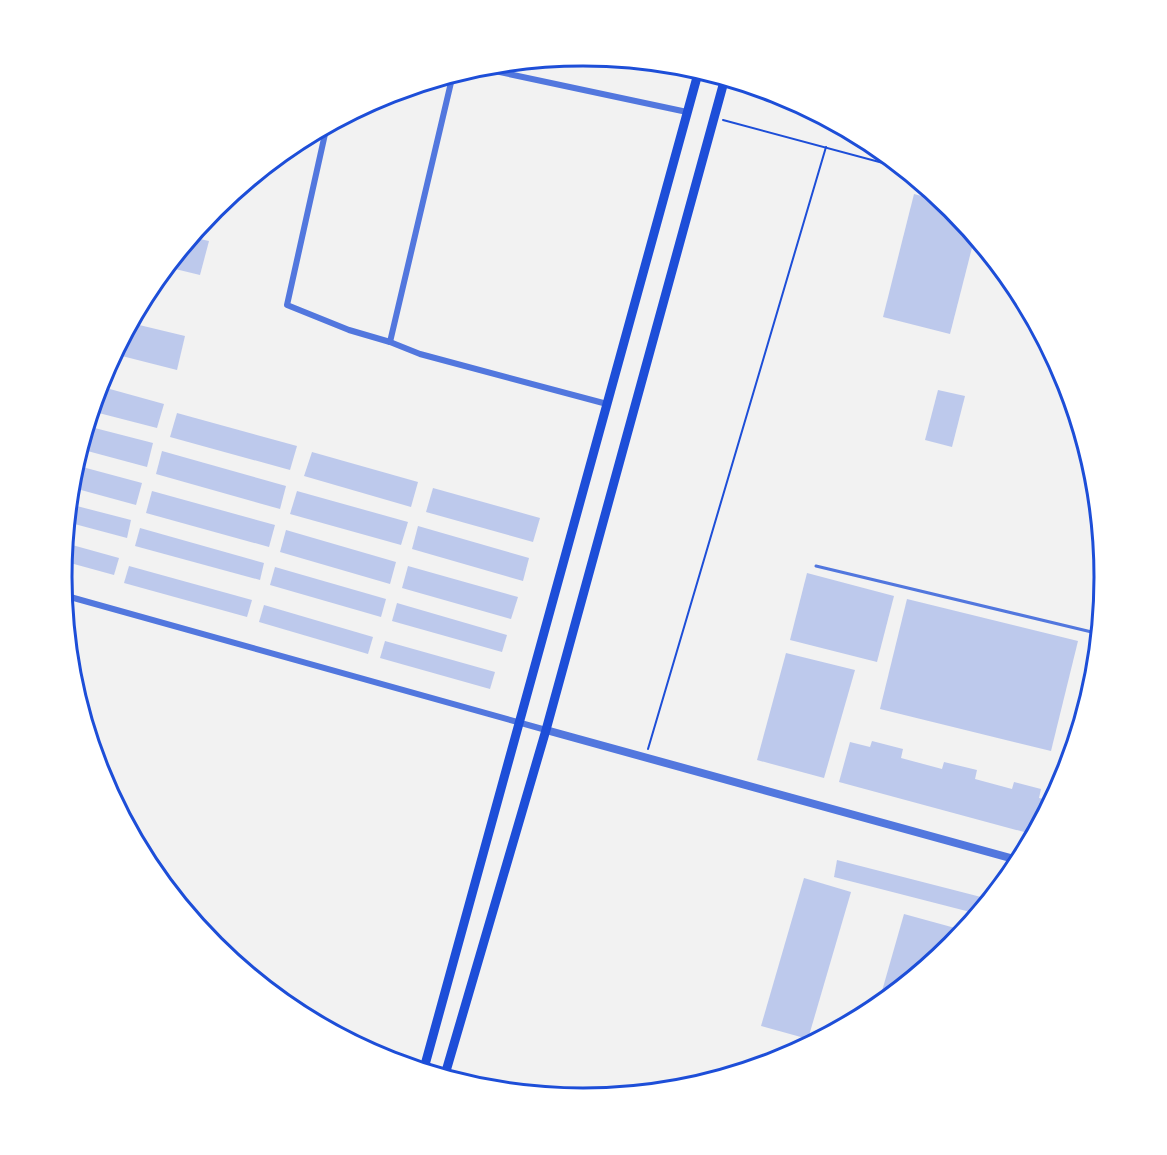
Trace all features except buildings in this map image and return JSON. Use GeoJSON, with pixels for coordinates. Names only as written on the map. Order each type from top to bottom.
{"type":"FeatureCollection","features":[{"type":"Feature","properties":{"kind":"main road"},"geometry":{"type":"LineString","coordinates":[[425,1064],[696,79]]}},
{"type":"Feature","properties":{"kind":"main road"},"geometry":{"type":"LineString","coordinates":[[446,1070],[546,730],[723,85]]}},
{"type":"Feature","properties":{"kind":"street"},"geometry":{"type":"LineString","coordinates":[[502,73],[687,112]]}},
{"type":"Feature","properties":{"kind":"street"},"geometry":{"type":"LineString","coordinates":[[390,342],[451,83]]}},
{"type":"Feature","properties":{"kind":"street"},"geometry":{"type":"LineString","coordinates":[[324,137],[287,304],[349,330],[420,354],[607,404]]}},
{"type":"Feature","properties":{"kind":"street"},"geometry":{"type":"LineString","coordinates":[[73,598],[1011,858]]}},
{"type":"Feature","properties":{"kind":"lane"},"geometry":{"type":"LineString","coordinates":[[816,566],[1092,632]]}},
{"type":"Feature","properties":{"kind":"path"},"geometry":{"type":"LineString","coordinates":[[714,118],[882,163]]}},
{"type":"Feature","properties":{"kind":"path"},"geometry":{"type":"LineString","coordinates":[[645,758],[826,147]]}}]}
